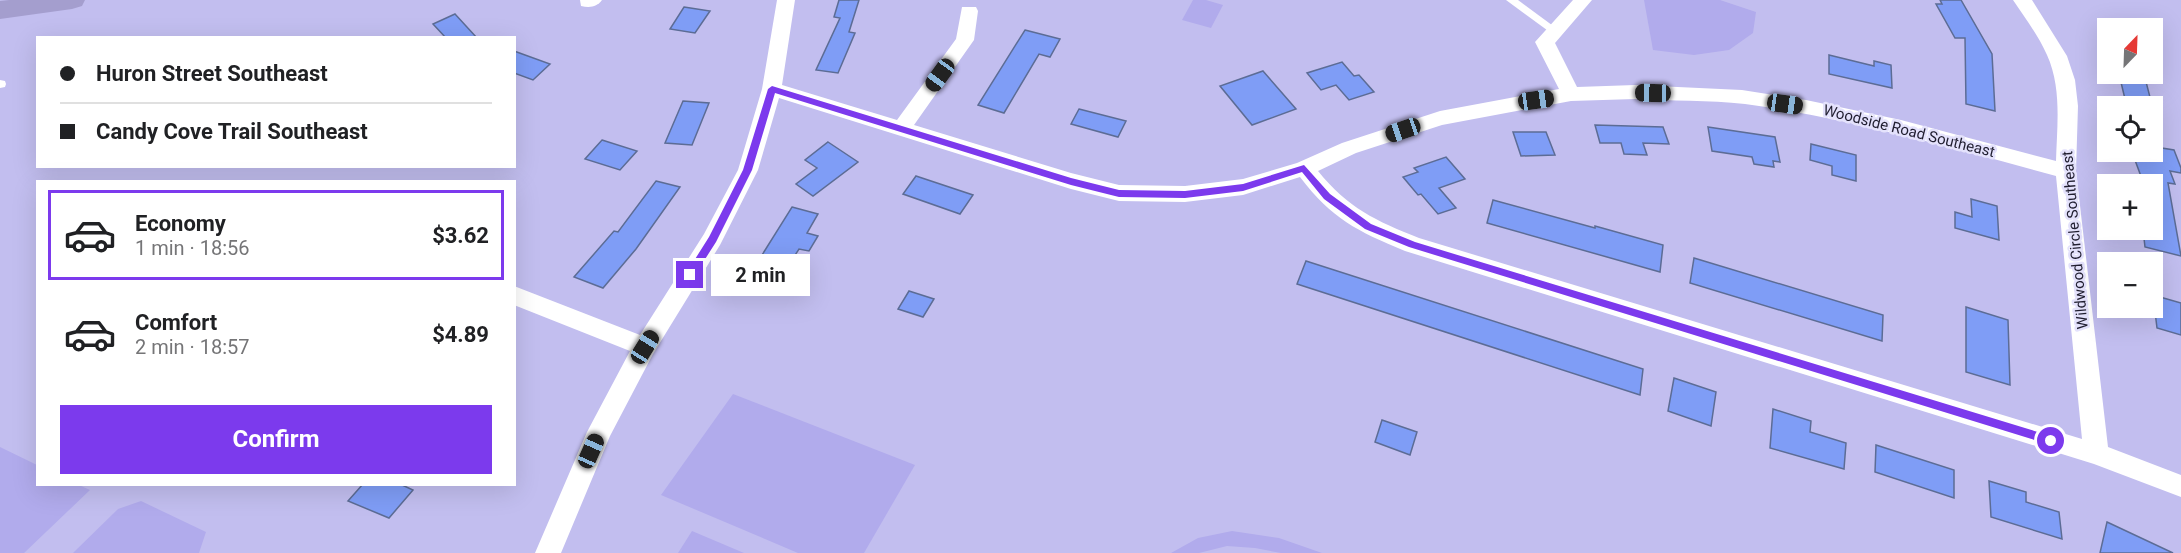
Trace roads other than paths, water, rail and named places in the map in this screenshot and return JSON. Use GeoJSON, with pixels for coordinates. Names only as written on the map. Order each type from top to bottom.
{"type":"FeatureCollection","features":[{"type":"Feature","properties":{"kind":"main road"},"geometry":{"type":"LineString","coordinates":[[0,10],[72,0]]}},
{"type":"Feature","properties":{"kind":"street"},"geometry":{"type":"LineString","coordinates":[[548,553],[599,432],[645,347],[712,239],[748,170],[772,89],[786,0]]}},
{"type":"Feature","properties":{"kind":"street"},"geometry":{"type":"LineString","coordinates":[[1571,94],[1545,42],[1583,0]]}},
{"type":"Feature","properties":{"kind":"street","name":"Wildwood Circle Southeast"},"geometry":{"type":"LineString","coordinates":[[2022,0],[2035,17],[2057,56],[2065,80],[2068,106],[2066,171],[2096,454]]}},
{"type":"Feature","properties":{"kind":"street"},"geometry":{"type":"LineString","coordinates":[[901,129],[965,40],[969,11]]}},
{"type":"Feature","properties":{"kind":"street","name":"Woodside Road Southeast"},"geometry":{"type":"LineString","coordinates":[[772,89],[1071,181],[1119,193],[1185,194],[1243,187],[1304,168],[1349,148],[1440,118],[1571,94],[1689,94],[1742,97],[1796,105],[1901,127],[2066,171]]}},
{"type":"Feature","properties":{"kind":"street"},"geometry":{"type":"LineString","coordinates":[[1304,168],[1327,197],[1368,227],[1413,245],[2096,454],[2181,486]]}},
{"type":"Feature","properties":{"kind":"street"},"geometry":{"type":"LineString","coordinates":[[516,296],[645,347]]}},
{"type":"Feature","properties":{"kind":"lane"},"geometry":{"type":"LineString","coordinates":[[1511,0],[1555,31]]}}]}
